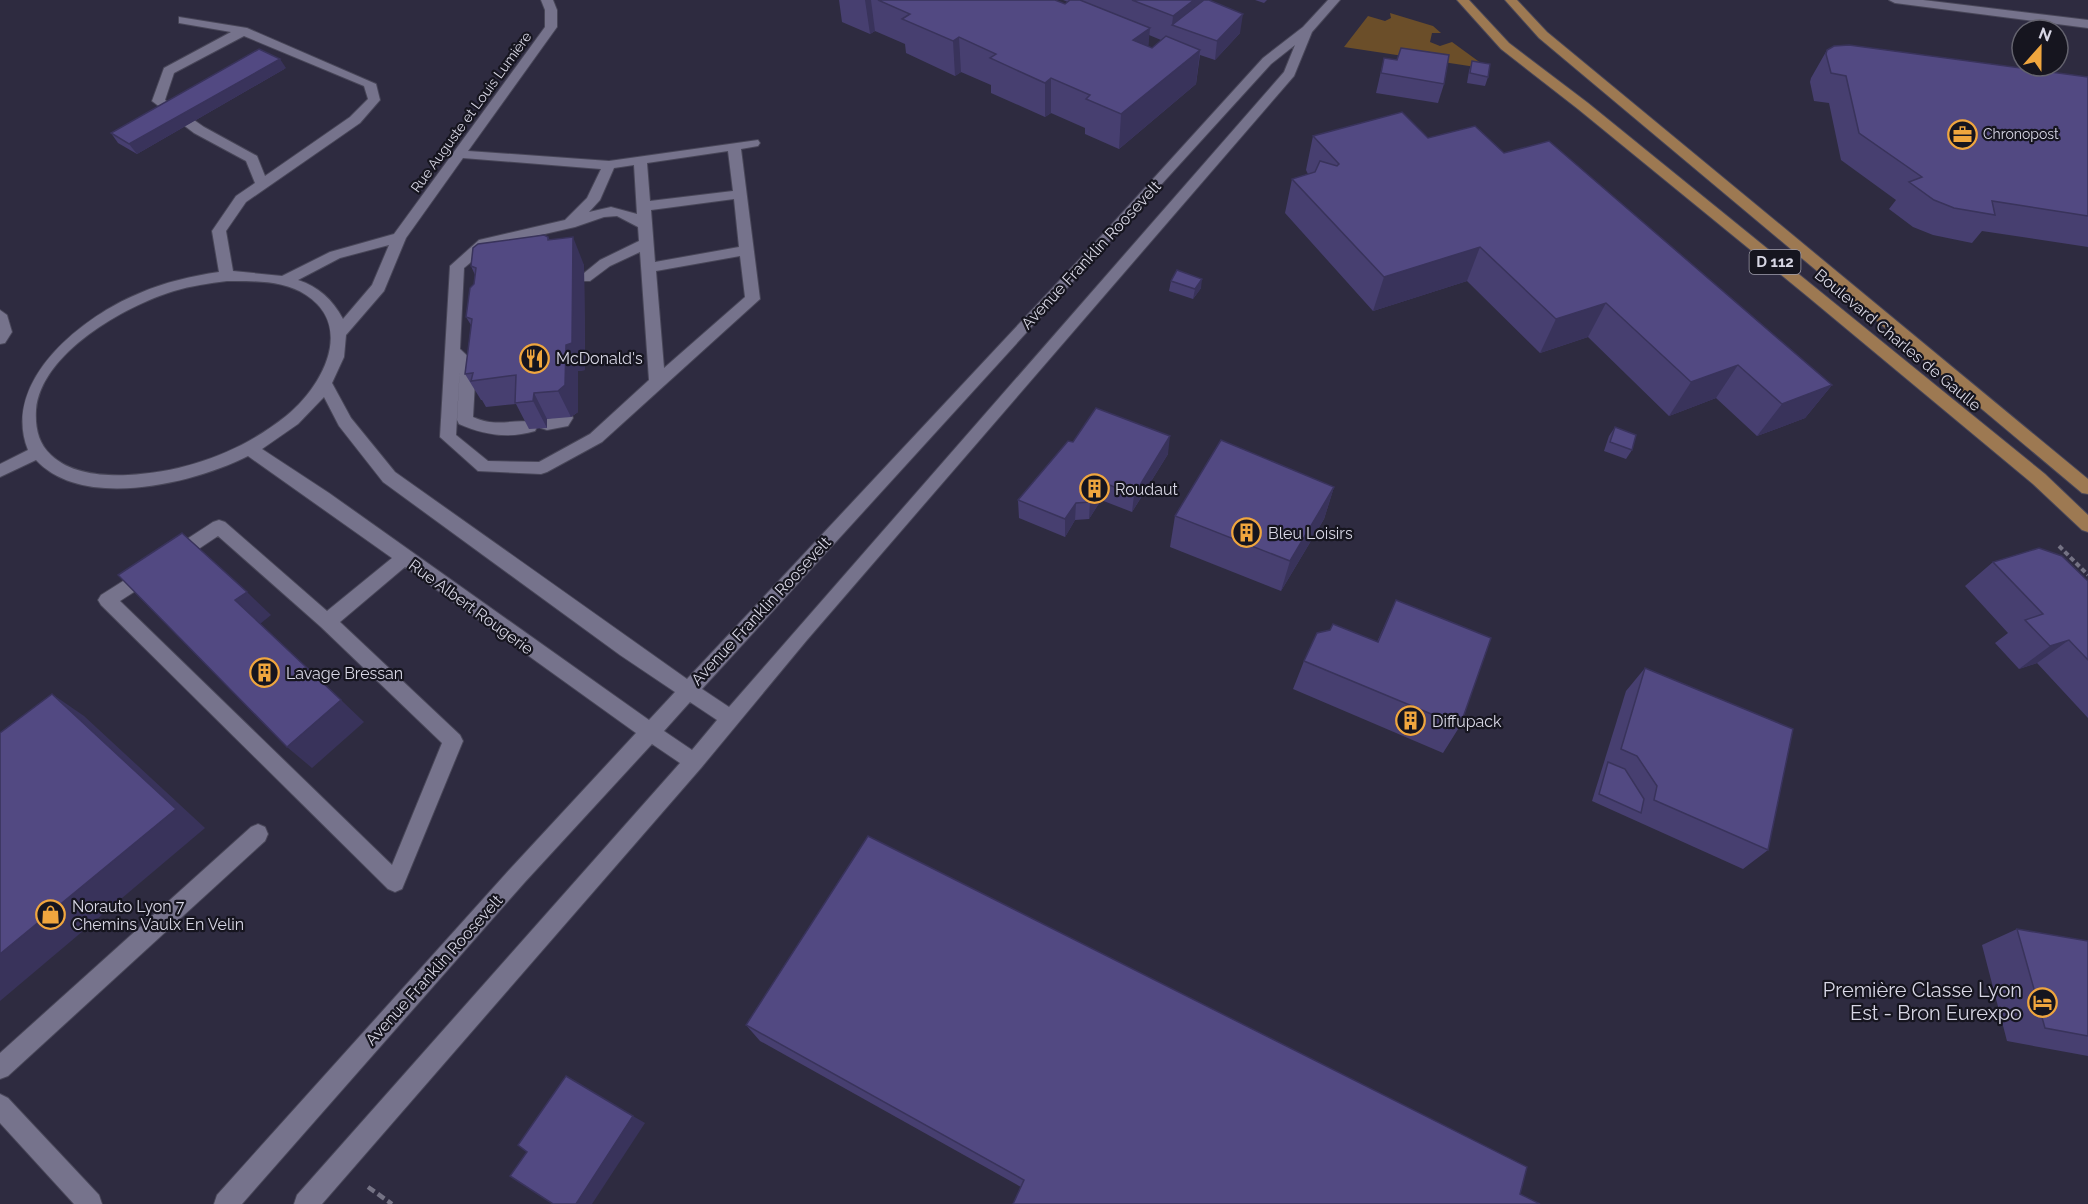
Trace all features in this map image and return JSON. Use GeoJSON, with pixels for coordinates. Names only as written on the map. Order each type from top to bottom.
{"type":"FeatureCollection","features":[{"type":"Feature","properties":{"kind":"main road","name":"Boulevard Charles de Gaulle"},"geometry":{"type":"LineString","coordinates":[[1463,0],[1505,46],[1583,106],[1821,299],[2039,479],[2088,525]]}},
{"type":"Feature","properties":{"kind":"main road","name":"Boulevard Charles de Gaulle"},"geometry":{"type":"LineString","coordinates":[[1511,0],[1543,35],[2088,488]]}},
{"type":"Feature","properties":{"kind":"street","name":"Rue Auguste et Louis Lumière"},"geometry":{"type":"LineString","coordinates":[[339,333],[379,287],[399,237],[551,27],[551,10],[547,0]]}},
{"type":"Feature","properties":{"kind":"street","name":"Avenue Franklin Roosevelt"},"geometry":{"type":"LineString","coordinates":[[226,1204],[518,875],[652,732],[688,690],[1108,237],[1267,61],[1307,30],[1334,0]]}},
{"type":"Feature","properties":{"kind":"street"},"geometry":{"type":"LineString","coordinates":[[1895,0],[2088,24]]}},
{"type":"Feature","properties":{"kind":"street"},"geometry":{"type":"LineString","coordinates":[[183,20],[243,31],[370,84],[374,100],[355,120],[241,199],[219,231],[227,276]]}},
{"type":"Feature","properties":{"kind":"street","name":"Avenue Franklin Roosevelt"},"geometry":{"type":"LineString","coordinates":[[306,1204],[694,762],[801,635],[1290,73],[1307,30]]}},
{"type":"Feature","properties":{"kind":"street"},"geometry":{"type":"LineString","coordinates":[[243,31],[168,71],[158,101],[199,130],[252,159],[262,184]]}},
{"type":"Feature","properties":{"kind":"street"},"geometry":{"type":"LineString","coordinates":[[458,154],[609,165],[753,143]]}},
{"type":"Feature","properties":{"kind":"street"},"geometry":{"type":"LineString","coordinates":[[645,225],[625,211],[603,211],[570,223],[484,243],[457,266],[448,437],[484,466],[541,468],[596,438],[753,299],[734,146]]}},
{"type":"Feature","properties":{"kind":"street"},"geometry":{"type":"LineString","coordinates":[[640,160],[657,382]]}},
{"type":"Feature","properties":{"kind":"street"},"geometry":{"type":"LineString","coordinates":[[570,223],[593,200],[609,165]]}},
{"type":"Feature","properties":{"kind":"street"},"geometry":{"type":"LineString","coordinates":[[644,206],[741,194]]}},
{"type":"Feature","properties":{"kind":"street"},"geometry":{"type":"LineString","coordinates":[[285,280],[335,255],[399,237]]}},
{"type":"Feature","properties":{"kind":"street"},"geometry":{"type":"LineString","coordinates":[[585,278],[604,263],[646,243]]}},
{"type":"Feature","properties":{"kind":"street"},"geometry":{"type":"LineString","coordinates":[[648,268],[748,250]]}},
{"type":"Feature","properties":{"kind":"street"},"geometry":{"type":"LineString","coordinates":[[227,276],[258,276],[285,280],[313,292],[331,310],[339,333],[338,358],[324,384],[294,419],[250,449],[196,472],[147,482],[101,482],[63,472],[38,452],[26,425],[31,395],[49,363],[78,334],[117,309],[160,290],[194,280],[227,276]]}},
{"type":"Feature","properties":{"kind":"street"},"geometry":{"type":"LineString","coordinates":[[0,315],[4,332],[0,339]]}},
{"type":"Feature","properties":{"kind":"street"},"geometry":{"type":"LineString","coordinates":[[452,351],[468,364],[465,420],[483,429],[510,430],[530,427]]}},
{"type":"Feature","properties":{"kind":"street"},"geometry":{"type":"LineString","coordinates":[[324,384],[345,422],[388,477],[627,649],[731,718]]}},
{"type":"Feature","properties":{"kind":"street"},"geometry":{"type":"LineString","coordinates":[[547,424],[562,422],[565,418]]}},
{"type":"Feature","properties":{"kind":"street","name":"Rue Albert Rougerie"},"geometry":{"type":"LineString","coordinates":[[250,449],[323,498],[570,677],[694,762]]}},
{"type":"Feature","properties":{"kind":"street"},"geometry":{"type":"LineString","coordinates":[[0,471],[38,452]]}},
{"type":"Feature","properties":{"kind":"street"},"geometry":{"type":"LineString","coordinates":[[219,527],[327,622],[453,741],[395,882],[107,600],[219,527]]}},
{"type":"Feature","properties":{"kind":"street"},"geometry":{"type":"LineString","coordinates":[[327,622],[404,558]]}},
{"type":"Feature","properties":{"kind":"street"},"geometry":{"type":"LineString","coordinates":[[0,1068],[258,834]]}},
{"type":"Feature","properties":{"kind":"street"},"geometry":{"type":"LineString","coordinates":[[0,1106],[90,1204]]}},
{"type":"Feature","properties":{"kind":"shaded area"},"geometry":{"type":"Polygon","coordinates":[[[1390,13],[1433,26],[1441,33],[1432,33],[1430,42],[1440,46],[1452,42],[1489,69],[1344,47],[1368,16],[1385,21],[1391,18],[1390,13]]]}},
{"type":"Feature","properties":{"kind":"building"},"geometry":{"type":"Polygon","coordinates":[[[878,0],[1055,0],[1065,4],[1070,0],[1080,0],[1150,28],[1133,40],[1152,48],[1166,36],[1200,50],[1121,114],[1086,99],[1090,95],[1051,78],[1045,83],[990,58],[996,54],[959,37],[953,41],[902,19],[910,14],[878,0]]]}},
{"type":"Feature","properties":{"kind":"building"},"geometry":{"type":"Polygon","coordinates":[[[1132,0],[1194,0],[1173,16],[1132,0]]]}},
{"type":"Feature","properties":{"kind":"building"},"geometry":{"type":"Polygon","coordinates":[[[1204,0],[1243,14],[1217,41],[1172,25],[1204,0]]]}},
{"type":"Feature","properties":{"kind":"building","name":"Chronopost"},"geometry":{"type":"Polygon","coordinates":[[[1849,45],[2010,67],[2010,78],[2070,78],[2070,75],[2088,77],[2088,216],[1992,201],[1995,215],[1954,208],[1934,200],[1909,182],[1922,177],[1859,133],[1846,76],[1831,73],[1826,54],[1827,50],[1834,46],[1849,45]]]}},
{"type":"Feature","properties":{"kind":"building"},"geometry":{"type":"Polygon","coordinates":[[[1401,48],[1449,55],[1444,84],[1381,73],[1384,58],[1397,60],[1401,48]]]}},
{"type":"Feature","properties":{"kind":"building"},"geometry":{"type":"Polygon","coordinates":[[[259,49],[280,59],[129,144],[111,133],[259,49]]]}},
{"type":"Feature","properties":{"kind":"building"},"geometry":{"type":"Polygon","coordinates":[[[1472,61],[1490,64],[1488,77],[1470,73],[1472,61]]]}},
{"type":"Feature","properties":{"kind":"building"},"geometry":{"type":"Polygon","coordinates":[[[1402,112],[1428,138],[1475,126],[1504,153],[1549,141],[1832,385],[1782,404],[1738,365],[1691,382],[1606,303],[1556,319],[1480,247],[1384,277],[1292,179],[1315,172],[1320,161],[1337,166],[1339,164],[1313,136],[1402,112]]]}},
{"type":"Feature","properties":{"kind":"building","name":"McDonald's"},"geometry":{"type":"Polygon","coordinates":[[[544,235],[548,237],[548,240],[573,237],[572,343],[566,345],[565,385],[558,391],[534,393],[533,401],[515,403],[516,375],[471,381],[473,373],[465,374],[472,319],[466,317],[470,288],[474,284],[476,268],[471,266],[473,248],[478,244],[544,235]]]}},
{"type":"Feature","properties":{"kind":"building"},"geometry":{"type":"Polygon","coordinates":[[[1177,270],[1202,279],[1195,289],[1171,281],[1177,270]]]}},
{"type":"Feature","properties":{"kind":"building","name":"Roudaut"},"geometry":{"type":"Polygon","coordinates":[[[1096,408],[1170,436],[1134,495],[1102,482],[1090,502],[1076,503],[1065,519],[1018,500],[1068,441],[1073,442],[1096,408]]]}},
{"type":"Feature","properties":{"kind":"building"},"geometry":{"type":"Polygon","coordinates":[[[1615,427],[1636,435],[1632,450],[1610,442],[1615,427]]]}},
{"type":"Feature","properties":{"kind":"building"},"geometry":{"type":"Polygon","coordinates":[[[1221,440],[1334,487],[1290,561],[1175,516],[1221,440]]]}},
{"type":"Feature","properties":{"kind":"building","name":"Lavage Bressan"},"geometry":{"type":"Polygon","coordinates":[[[182,533],[247,592],[235,600],[341,700],[287,747],[118,575],[182,533]]]}},
{"type":"Feature","properties":{"kind":"building"},"geometry":{"type":"Polygon","coordinates":[[[2039,548],[2062,556],[2088,581],[2088,660],[2069,640],[2050,646],[2025,620],[2043,614],[1993,562],[2039,548]]]}},
{"type":"Feature","properties":{"kind":"building"},"geometry":{"type":"Polygon","coordinates":[[[1396,600],[1491,638],[1460,726],[1304,661],[1317,633],[1330,630],[1333,624],[1378,642],[1396,600]]]}},
{"type":"Feature","properties":{"kind":"building"},"geometry":{"type":"Polygon","coordinates":[[[1645,668],[1793,729],[1768,850],[1654,800],[1657,786],[1637,756],[1621,749],[1645,668]]]}},
{"type":"Feature","properties":{"kind":"building","name":"Norauto Lyon 7 Chemins Vaulx En Velin"},"geometry":{"type":"Polygon","coordinates":[[[52,694],[176,809],[0,954],[0,733],[52,694]]]}},
{"type":"Feature","properties":{"kind":"building"},"geometry":{"type":"Polygon","coordinates":[[[1608,762],[1625,769],[1644,799],[1641,813],[1599,794],[1608,762]]]}},
{"type":"Feature","properties":{"kind":"building"},"geometry":{"type":"Polygon","coordinates":[[[868,836],[1527,1167],[1520,1194],[1540,1204],[1013,1204],[1024,1180],[746,1025],[868,836]]]}},
{"type":"Feature","properties":{"kind":"building"},"geometry":{"type":"Polygon","coordinates":[[[2017,929],[2088,941],[2088,1036],[2045,1028],[2017,929]]]}},
{"type":"Feature","properties":{"kind":"building"},"geometry":{"type":"Polygon","coordinates":[[[566,1076],[633,1116],[576,1204],[553,1204],[510,1176],[527,1152],[518,1145],[566,1076]]]}},
{"type":"Feature","properties":{"kind":"place","name":"Chronopost"},"geometry":{"type":"Point","coordinates":[1962,134]}},
{"type":"Feature","properties":{"kind":"place","name":"McDonald's"},"geometry":{"type":"Point","coordinates":[535,358]}},
{"type":"Feature","properties":{"kind":"place","name":"Roudaut"},"geometry":{"type":"Point","coordinates":[1094,489]}},
{"type":"Feature","properties":{"kind":"place","name":"Bleu Loisirs"},"geometry":{"type":"Point","coordinates":[1247,533]}},
{"type":"Feature","properties":{"kind":"place","name":"Lavage Bressan"},"geometry":{"type":"Point","coordinates":[265,673]}},
{"type":"Feature","properties":{"kind":"place","name":"Diffupack"},"geometry":{"type":"Point","coordinates":[1411,721]}},
{"type":"Feature","properties":{"kind":"place","name":"Norauto Lyon 7 Chemins Vaulx En Velin"},"geometry":{"type":"Point","coordinates":[51,915]}},
{"type":"Feature","properties":{"kind":"place","name":"Première Classe Lyon Est - Bron Eurexpo"},"geometry":{"type":"Point","coordinates":[2043,1002]}}]}
